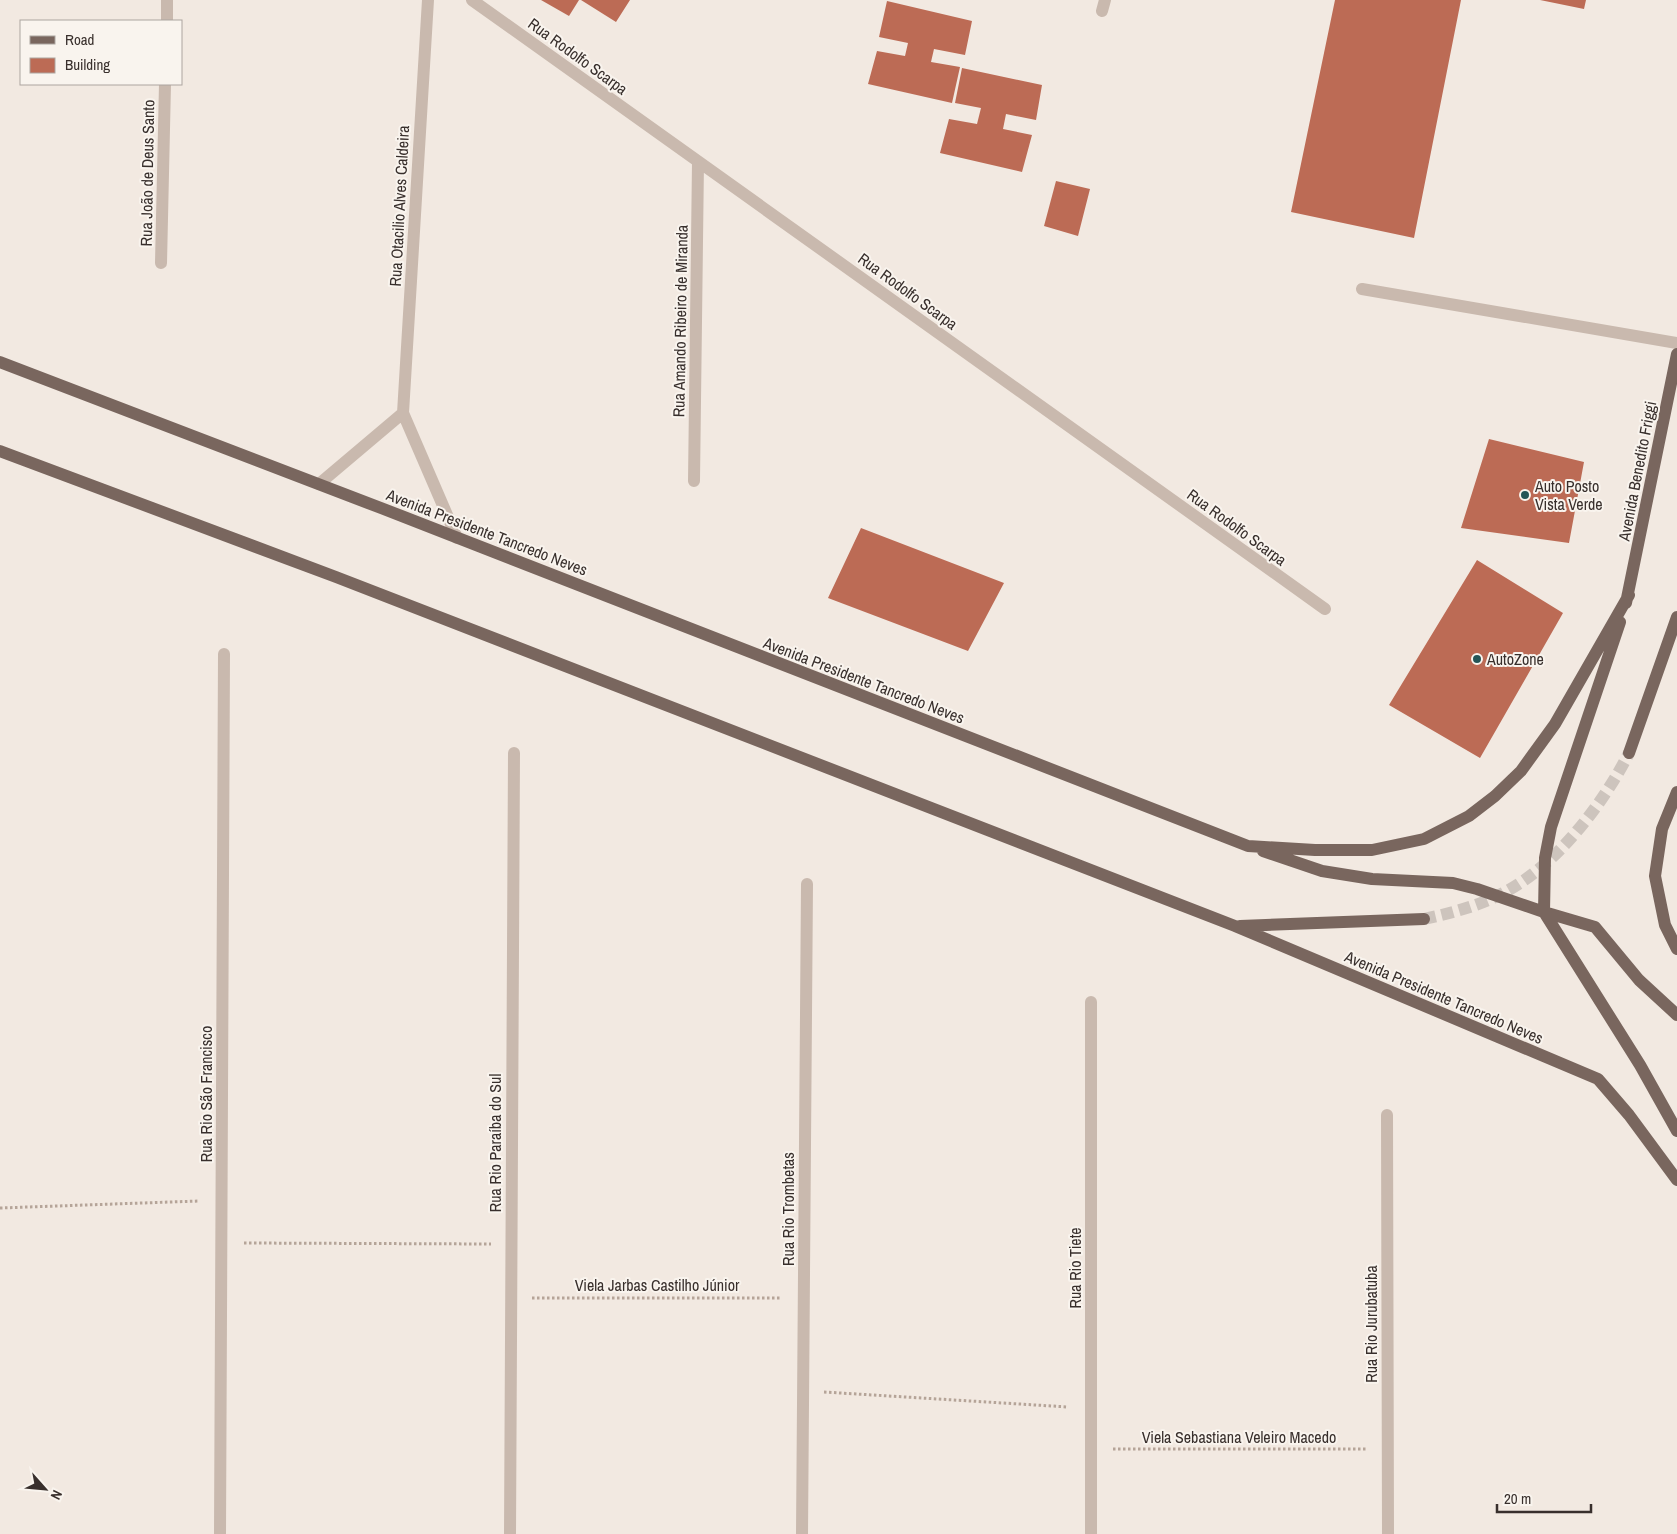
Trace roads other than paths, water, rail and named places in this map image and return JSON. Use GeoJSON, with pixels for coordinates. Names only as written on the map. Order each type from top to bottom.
{"type":"FeatureCollection","features":[{"type":"Feature","properties":{"kind":"main road","name":"Avenida Benedito Friggi"},"geometry":{"type":"LineString","coordinates":[[1629,595],[1677,354]]}},
{"type":"Feature","properties":{"kind":"main road","name":"Avenida Presidente Tancredo Neves"},"geometry":{"type":"LineString","coordinates":[[0,362],[319,484],[1248,846],[1315,850],[1372,850],[1424,839],[1469,816],[1495,796],[1521,771],[1550,732],[1629,595]]}},
{"type":"Feature","properties":{"kind":"main road","name":"Avenida Presidente Tancredo Neves"},"geometry":{"type":"LineString","coordinates":[[0,451],[336,577],[1235,926],[1598,1079],[1629,1115],[1677,1180]]}},
{"type":"Feature","properties":{"kind":"main road"},"geometry":{"type":"LineString","coordinates":[[1629,595],[1551,827],[1545,858],[1544,912],[1640,1065],[1677,1131]]}},
{"type":"Feature","properties":{"kind":"main road"},"geometry":{"type":"LineString","coordinates":[[1629,753],[1677,617]]}},
{"type":"Feature","properties":{"kind":"main road"},"geometry":{"type":"LineString","coordinates":[[1677,792],[1662,829],[1655,876],[1665,924],[1677,949]]}},
{"type":"Feature","properties":{"kind":"main road"},"geometry":{"type":"LineString","coordinates":[[1248,846],[1322,871],[1372,879],[1453,883],[1595,927],[1639,980],[1677,1015]]}},
{"type":"Feature","properties":{"kind":"main road","name":"Avenida Presidente Tancredo Neves"},"geometry":{"type":"LineString","coordinates":[[1235,926],[1424,919]]}},
{"type":"Feature","properties":{"kind":"street"},"geometry":{"type":"LineString","coordinates":[[167,20],[168,0]]}},
{"type":"Feature","properties":{"kind":"street","name":"Rua Otacilio Alves Caldeira"},"geometry":{"type":"LineString","coordinates":[[403,413],[428,0]]}},
{"type":"Feature","properties":{"kind":"street","name":"Rua Rodolfo Scarpa"},"geometry":{"type":"LineString","coordinates":[[472,0],[1325,609]]}},
{"type":"Feature","properties":{"kind":"street","name":"Rua João de Deus Santo"},"geometry":{"type":"LineString","coordinates":[[161,263],[166,85]]}},
{"type":"Feature","properties":{"kind":"street","name":"Rua Amando Ribeiro de Miranda"},"geometry":{"type":"LineString","coordinates":[[694,481],[698,162]]}},
{"type":"Feature","properties":{"kind":"street"},"geometry":{"type":"LineString","coordinates":[[1362,289],[1677,343]]}},
{"type":"Feature","properties":{"kind":"street"},"geometry":{"type":"LineString","coordinates":[[319,484],[403,413],[457,538]]}},
{"type":"Feature","properties":{"kind":"street","name":"Rua Rio São Francisco"},"geometry":{"type":"LineString","coordinates":[[220,1534],[224,654]]}},
{"type":"Feature","properties":{"kind":"street","name":"Rua Rio Paraíba do Sul"},"geometry":{"type":"LineString","coordinates":[[510,1534],[514,753]]}},
{"type":"Feature","properties":{"kind":"street","name":"Rua Rio Trombetas"},"geometry":{"type":"LineString","coordinates":[[802,1534],[807,884]]}},
{"type":"Feature","properties":{"kind":"street","name":"Rua Rio Tiete"},"geometry":{"type":"LineString","coordinates":[[1091,1002],[1091,1534]]}},
{"type":"Feature","properties":{"kind":"street","name":"Rua Rio Jurubatuba"},"geometry":{"type":"LineString","coordinates":[[1387,1115],[1388,1534]]}},
{"type":"Feature","properties":{"kind":"tunnel"},"geometry":{"type":"LineString","coordinates":[[1424,919],[1467,908],[1497,896],[1526,879],[1544,865],[1577,831],[1592,812],[1629,753]]}},
{"type":"Feature","properties":{"kind":"place","name":"Auto Posto Vista Verde"},"geometry":{"type":"Point","coordinates":[1525,495]}},
{"type":"Feature","properties":{"kind":"place","name":"AutoZone"},"geometry":{"type":"Point","coordinates":[1477,659]}}]}
